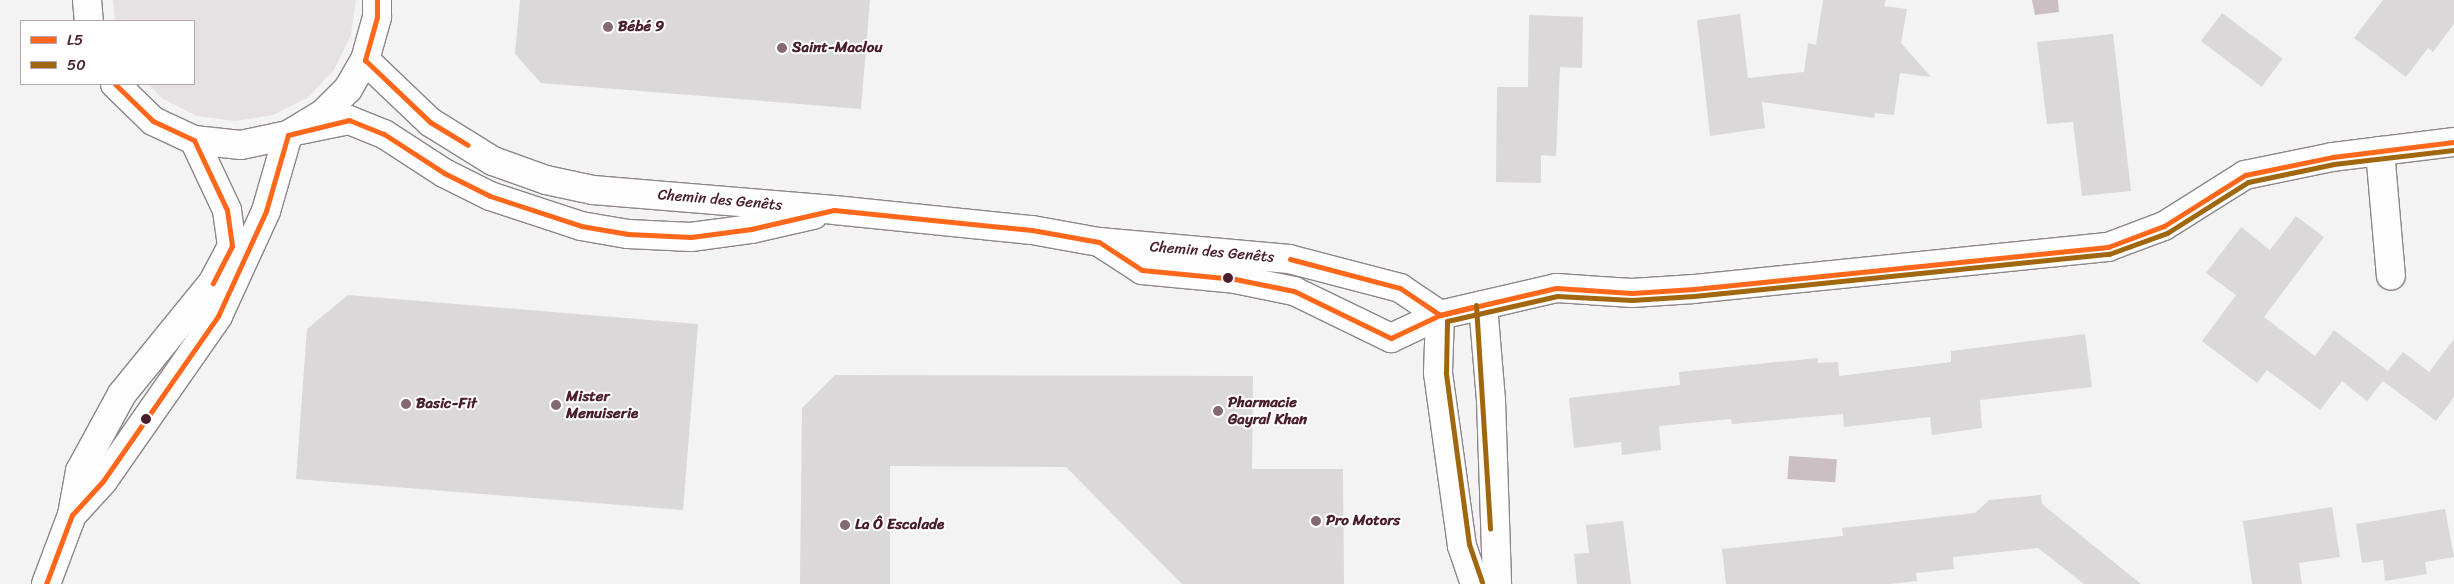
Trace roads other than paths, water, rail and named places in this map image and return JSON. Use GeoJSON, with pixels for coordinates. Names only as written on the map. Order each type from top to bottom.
{"type":"FeatureCollection","features":[{"type":"Feature","properties":{"kind":"street"},"geometry":{"type":"LineString","coordinates":[[87,0],[89,20]]}},
{"type":"Feature","properties":{"kind":"street"},"geometry":{"type":"LineString","coordinates":[[72,515],[103,481],[218,316],[266,211],[292,133],[324,113],[348,89],[365,60],[377,18],[377,0]]}},
{"type":"Feature","properties":{"kind":"street","name":"Chemin des Genêts"},"geometry":{"type":"LineString","coordinates":[[365,60],[430,122],[493,161],[546,180],[593,190],[834,210],[1032,230],[1099,242],[1290,258],[1400,288],[1440,315]]}},
{"type":"Feature","properties":{"kind":"street"},"geometry":{"type":"LineString","coordinates":[[116,85],[153,121],[194,140],[241,145],[349,120],[384,134],[444,172],[490,196],[580,226],[628,234],[691,237],[751,229],[834,210]]}},
{"type":"Feature","properties":{"kind":"street"},"geometry":{"type":"LineString","coordinates":[[46,584],[72,515],[80,471],[122,394],[213,282],[232,246],[227,210],[194,140]]}},
{"type":"Feature","properties":{"kind":"street"},"geometry":{"type":"LineString","coordinates":[[1099,242],[1142,270],[1235,279],[1294,291],[1391,338],[1440,315],[1556,288],[1632,293],[1694,289],[2108,248],[2164,226],[2245,175],[2334,156],[2454,142]]}},
{"type":"Feature","properties":{"kind":"street"},"geometry":{"type":"LineString","coordinates":[[2380,151],[2391,276]]}},
{"type":"Feature","properties":{"kind":"street"},"geometry":{"type":"LineString","coordinates":[[1483,304],[1491,400],[1497,584]]}},
{"type":"Feature","properties":{"kind":"street"},"geometry":{"type":"LineString","coordinates":[[1440,315],[1438,373],[1462,546],[1475,584]]}},
{"type":"Feature","properties":{"kind":"place","name":"Bébé 9"},"geometry":{"type":"Point","coordinates":[608,27]}},
{"type":"Feature","properties":{"kind":"place","name":"Saint-Maclou"},"geometry":{"type":"Point","coordinates":[782,48]}},
{"type":"Feature","properties":{"kind":"place","name":"Basic-Fit"},"geometry":{"type":"Point","coordinates":[406,404]}},
{"type":"Feature","properties":{"kind":"place","name":"Mister Menuiserie"},"geometry":{"type":"Point","coordinates":[556,405]}},
{"type":"Feature","properties":{"kind":"place","name":"Pharmacie Gayral Khan"},"geometry":{"type":"Point","coordinates":[1218,411]}},
{"type":"Feature","properties":{"kind":"place","name":"Pro Motors"},"geometry":{"type":"Point","coordinates":[1316,521]}},
{"type":"Feature","properties":{"kind":"place","name":"La Ô Escalade"},"geometry":{"type":"Point","coordinates":[845,525]}}]}
